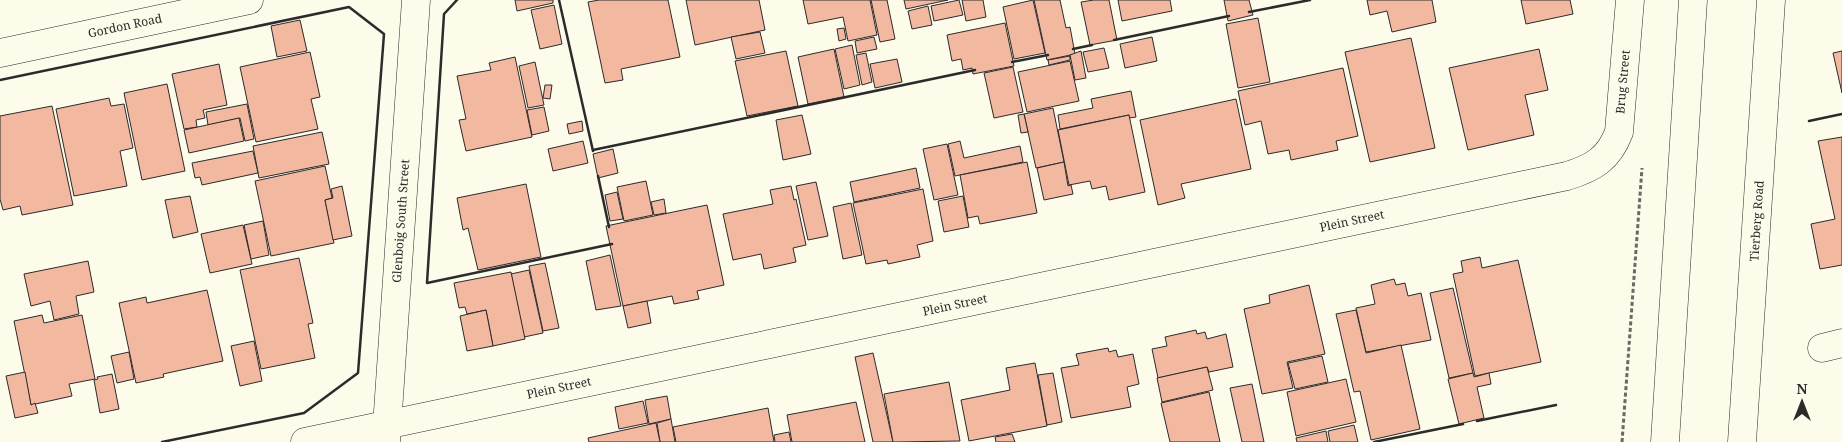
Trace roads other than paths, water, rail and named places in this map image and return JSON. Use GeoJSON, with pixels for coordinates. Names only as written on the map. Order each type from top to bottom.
{"type":"FeatureCollection","features":[{"type":"Feature","properties":{"kind":"street","name":"Gordon Road"},"geometry":{"type":"LineString","coordinates":[[0,53],[249,0]]}},
{"type":"Feature","properties":{"kind":"street","name":"Glenboig South Street"},"geometry":{"type":"LineString","coordinates":[[387,433],[416,0]]}},
{"type":"Feature","properties":{"kind":"street","name":"Brug Street"},"geometry":{"type":"LineString","coordinates":[[1602,159],[1614,146],[1619,132],[1630,0]]}},
{"type":"Feature","properties":{"kind":"street"},"geometry":{"type":"LineString","coordinates":[[1665,442],[1693,0]]}},
{"type":"Feature","properties":{"kind":"street","name":"Tierberg Road"},"geometry":{"type":"LineString","coordinates":[[1742,442],[1771,0]]}},
{"type":"Feature","properties":{"kind":"street","name":"Plein Street"},"geometry":{"type":"LineString","coordinates":[[305,442],[387,433],[1567,176],[1587,170],[1602,159]]}}]}
